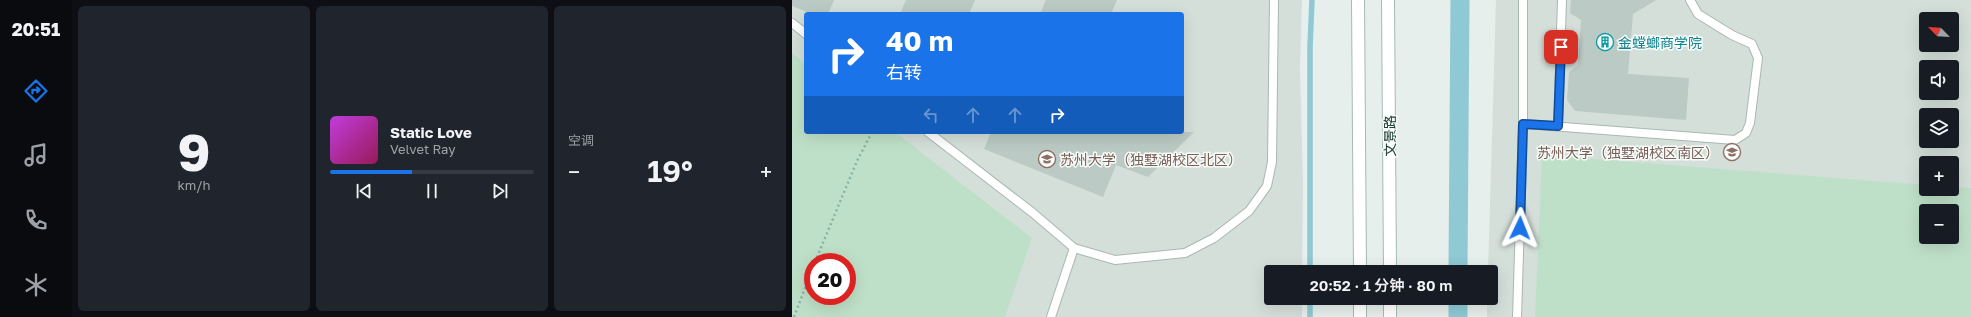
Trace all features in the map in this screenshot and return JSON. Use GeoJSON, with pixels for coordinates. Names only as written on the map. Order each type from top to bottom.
{"type":"FeatureCollection","features":[{"type":"Feature","properties":{"kind":"main road"},"geometry":{"type":"LineString","coordinates":[[1358,0],[1360,265]]}},
{"type":"Feature","properties":{"kind":"main road","name":"文景路"},"geometry":{"type":"LineString","coordinates":[[1388,0],[1390,265]]}},
{"type":"Feature","properties":{"kind":"main road"},"geometry":{"type":"LineString","coordinates":[[1360,305],[1360,317]]}},
{"type":"Feature","properties":{"kind":"main road"},"geometry":{"type":"LineString","coordinates":[[1390,305],[1390,317]]}},
{"type":"Feature","properties":{"kind":"lane"},"geometry":{"type":"LineString","coordinates":[[931,134],[1032,213],[1074,248],[1115,260],[1185,253],[1214,238],[1249,211],[1268,186],[1272,162],[1274,0]]}},
{"type":"Feature","properties":{"kind":"lane"},"geometry":{"type":"LineString","coordinates":[[1517,317],[1523,124],[1523,0]]}},
{"type":"Feature","properties":{"kind":"lane"},"geometry":{"type":"LineString","coordinates":[[1558,126],[1562,0]]}},
{"type":"Feature","properties":{"kind":"lane"},"geometry":{"type":"LineString","coordinates":[[1523,124],[1735,140],[1746,133],[1750,123],[1758,58],[1752,44],[1732,35],[1698,14],[1690,0]]}},
{"type":"Feature","properties":{"kind":"lane"},"geometry":{"type":"LineString","coordinates":[[792,23],[804,32]]}},
{"type":"Feature","properties":{"kind":"lane"},"geometry":{"type":"LineString","coordinates":[[1051,317],[1074,248]]}},
{"type":"Feature","properties":{"kind":"path"},"geometry":{"type":"LineString","coordinates":[[819,253],[856,161],[871,134]]}},
{"type":"Feature","properties":{"kind":"path"},"geometry":{"type":"LineString","coordinates":[[794,317],[804,291]]}},
{"type":"Feature","properties":{"kind":"shaded area","name":"苏州大学（独墅湖校区北区）"},"geometry":{"type":"Polygon","coordinates":[[[792,0],[1302,0],[1300,67],[1303,185],[1302,265],[1264,265],[1264,305],[1302,305],[1302,317],[792,317],[792,0]]]}},
{"type":"Feature","properties":{"kind":"shaded area","name":"苏州大学（独墅湖校区南区）"},"geometry":{"type":"Polygon","coordinates":[[[1496,0],[1971,0],[1971,317],[1487,317],[1487,305],[1498,305],[1498,265],[1488,265],[1496,0]]]}},
{"type":"Feature","properties":{"kind":"green space"},"geometry":{"type":"Polygon","coordinates":[[[792,53],[804,62],[804,134],[898,134],[1032,238],[1005,317],[792,317],[792,53]]]}},
{"type":"Feature","properties":{"kind":"green space"},"geometry":{"type":"Polygon","coordinates":[[[1542,155],[1919,184],[1919,196],[1959,196],[1959,187],[1971,188],[1971,317],[1535,317],[1542,155]]]}},
{"type":"Feature","properties":{"kind":"building"},"geometry":{"type":"Polygon","coordinates":[[[792,0],[834,0],[829,12],[807,12],[792,6],[792,0]]]}},
{"type":"Feature","properties":{"kind":"building"},"geometry":{"type":"Polygon","coordinates":[[[906,0],[975,0],[970,12],[901,12],[906,0]]]}},
{"type":"Feature","properties":{"kind":"building"},"geometry":{"type":"Polygon","coordinates":[[[1046,0],[1117,0],[1112,12],[1041,12],[1046,0]]]}},
{"type":"Feature","properties":{"kind":"building","name":"金螳螂商学院"},"geometry":{"type":"Polygon","coordinates":[[[1571,0],[1656,0],[1633,14],[1628,74],[1689,78],[1686,120],[1575,111],[1567,100],[1569,72],[1578,65],[1581,20],[1570,13],[1571,0]]]}},
{"type":"Feature","properties":{"kind":"building"},"geometry":{"type":"Polygon","coordinates":[[[1184,132],[1194,132],[1148,177],[1116,165],[1103,197],[984,149],[990,134],[1184,134],[1184,132]]]}},
{"type":"Feature","properties":{"kind":"waterway"},"geometry":{"type":"LineString","coordinates":[[1310,265],[1310,47],[1312,0]]}},
{"type":"Feature","properties":{"kind":"waterway"},"geometry":{"type":"LineString","coordinates":[[1458,265],[1460,0]]}},
{"type":"Feature","properties":{"kind":"waterway"},"geometry":{"type":"LineString","coordinates":[[1310,305],[1310,317]]}},
{"type":"Feature","properties":{"kind":"waterway"},"geometry":{"type":"LineString","coordinates":[[1458,305],[1458,317]]}},
{"type":"Feature","properties":{"kind":"place","name":"金螳螂商学院"},"geometry":{"type":"Point","coordinates":[1605,42]}},
{"type":"Feature","properties":{"kind":"place","name":"苏州大学（独墅湖校区南区）"},"geometry":{"type":"Point","coordinates":[1732,152]}},
{"type":"Feature","properties":{"kind":"place","name":"苏州大学（独墅湖校区北区）"},"geometry":{"type":"Point","coordinates":[1047,159]}},
{"type":"Feature","properties":{"kind":"route"},"geometry":{"type":"LineString","coordinates":[[1520,228],[1523,124],[1558,126],[1561,47]]}}]}
